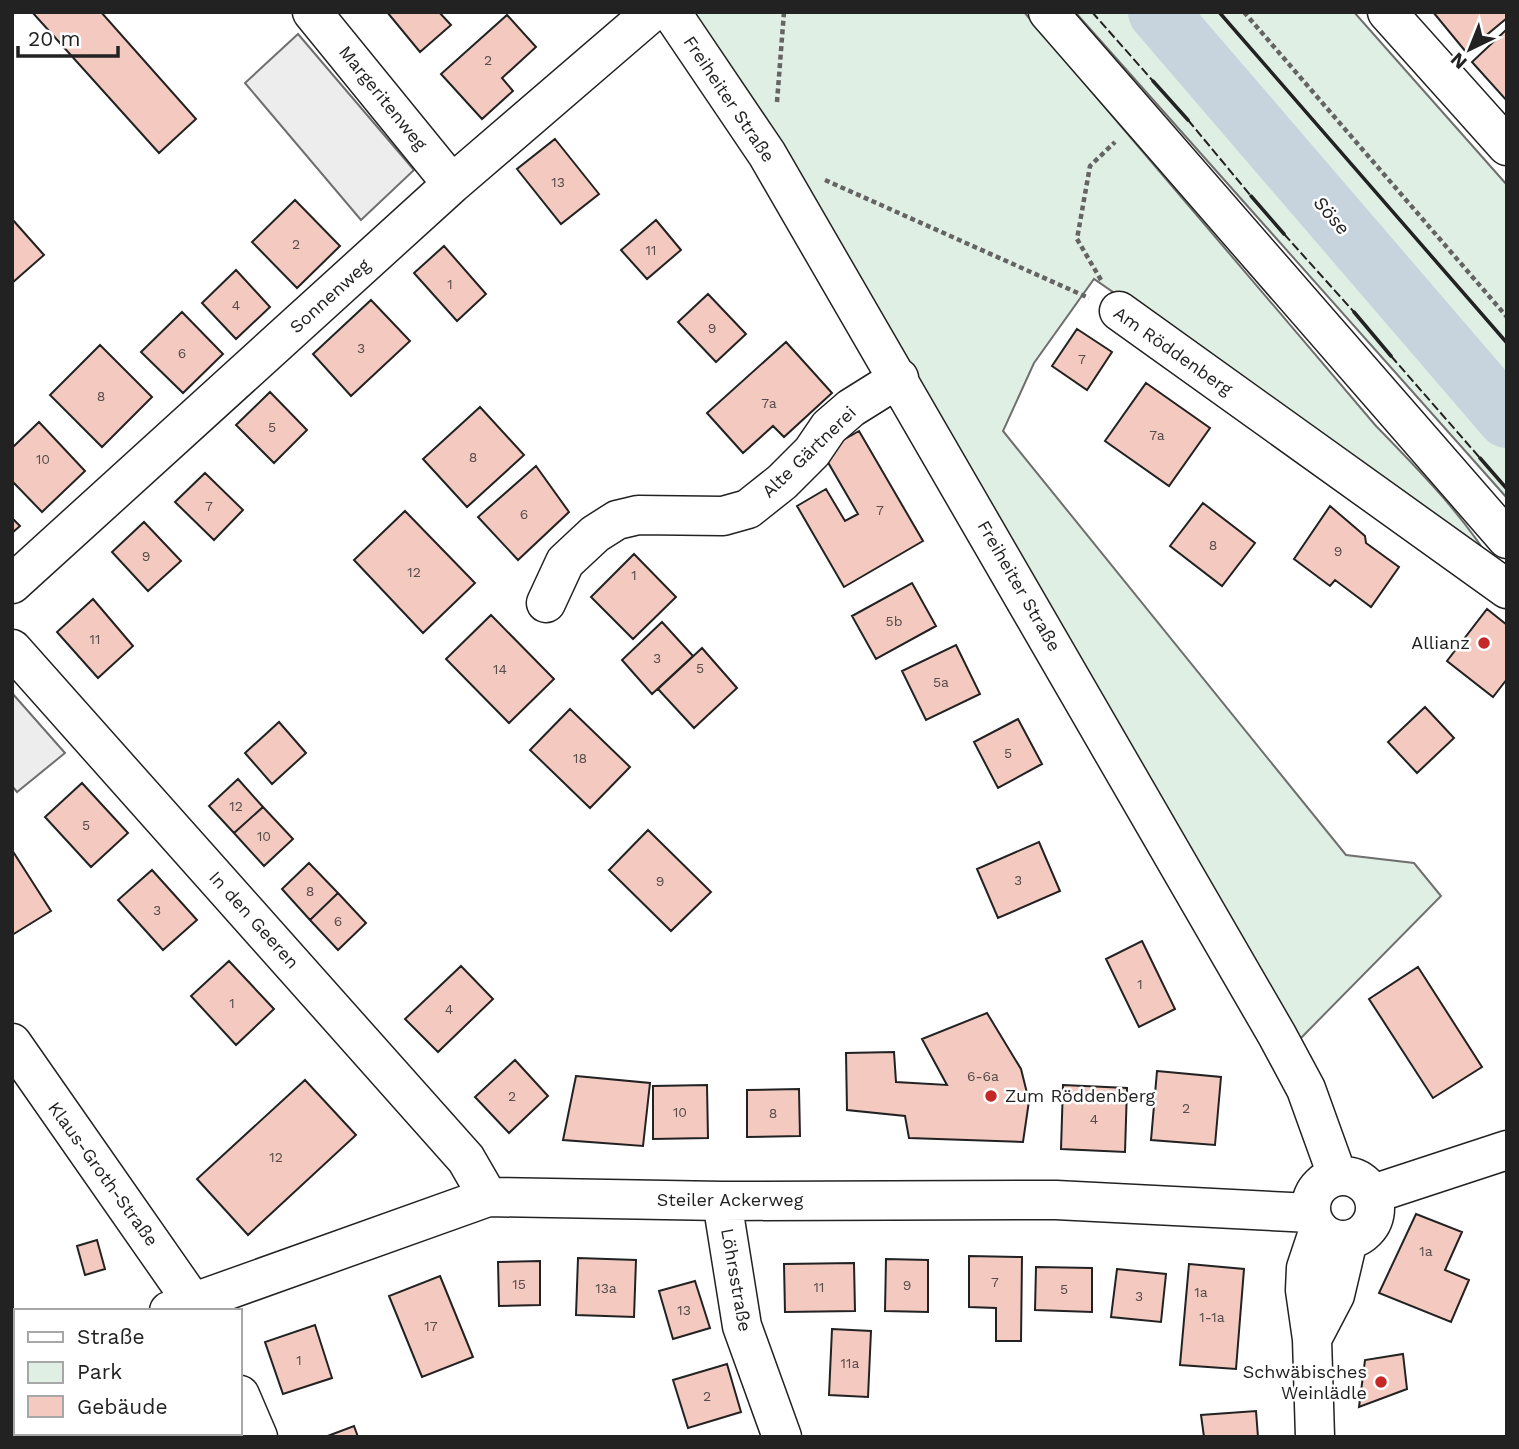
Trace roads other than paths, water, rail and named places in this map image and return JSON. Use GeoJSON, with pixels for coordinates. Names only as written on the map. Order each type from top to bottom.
{"type":"FeatureCollection","features":[{"type":"Feature","properties":{"kind":"street","name":"Margeritenweg"},"geometry":{"type":"LineString","coordinates":[[312,12],[452,184]]}},
{"type":"Feature","properties":{"kind":"street","name":"Sonnenweg"},"geometry":{"type":"LineString","coordinates":[[12,584],[452,184],[652,12]]}},
{"type":"Feature","properties":{"kind":"street","name":"Freiheiter Straße"},"geometry":{"type":"LineString","coordinates":[[671,12],[767,154],[899,378],[1276,1035],[1306,1089],[1337,1175]]}},
{"type":"Feature","properties":{"kind":"street"},"geometry":{"type":"LineString","coordinates":[[1048,12],[1507,539]]}},
{"type":"Feature","properties":{"kind":"street"},"geometry":{"type":"LineString","coordinates":[[1387,12],[1507,146]]}},
{"type":"Feature","properties":{"kind":"street","name":"Am Röddenberg"},"geometry":{"type":"LineString","coordinates":[[1112,299],[1507,589]]}},
{"type":"Feature","properties":{"kind":"street","name":"Alte Gärtnerei"},"geometry":{"type":"LineString","coordinates":[[546,603],[565,562],[595,534],[617,520],[638,515],[723,516],[748,509],[782,482],[812,452],[829,427],[851,408],[899,378]]}},
{"type":"Feature","properties":{"kind":"street","name":"In den Geeren"},"geometry":{"type":"LineString","coordinates":[[12,649],[466,1159],[488,1196]]}},
{"type":"Feature","properties":{"kind":"street","name":"Klaus-Groth-Straße"},"geometry":{"type":"LineString","coordinates":[[12,1043],[187,1308]]}},
{"type":"Feature","properties":{"kind":"street"},"geometry":{"type":"LineString","coordinates":[[1373,1194],[1507,1150]]}},
{"type":"Feature","properties":{"kind":"street"},"geometry":{"type":"LineString","coordinates":[[1315,1437],[1312,1339],[1305,1290],[1306,1268],[1326,1227],[1317,1189],[1337,1175],[1358,1179],[1373,1194],[1376,1203],[1372,1223],[1357,1237],[1326,1227]]}},
{"type":"Feature","properties":{"kind":"street","name":"Steiler Ackerweg"},"geometry":{"type":"LineString","coordinates":[[187,1308],[488,1196],[722,1201],[1056,1200],[1326,1227]]}},
{"type":"Feature","properties":{"kind":"street","name":"Löhrsstraße"},"geometry":{"type":"LineString","coordinates":[[722,1201],[741,1326],[782,1437]]}},
{"type":"Feature","properties":{"kind":"street"},"geometry":{"type":"LineString","coordinates":[[242,1400],[258,1437]]}},
{"type":"Feature","properties":{"kind":"waterway","name":"Söse"},"geometry":{"type":"LineString","coordinates":[[1158,12],[1507,418]]}},
{"type":"Feature","properties":{"kind":"place","name":"Allianz"},"geometry":{"type":"Point","coordinates":[1484,643]}},
{"type":"Feature","properties":{"kind":"place","name":"Zum Röddenberg"},"geometry":{"type":"Point","coordinates":[991,1096]}},
{"type":"Feature","properties":{"kind":"place","name":"Schwäbisches Weinlädle"},"geometry":{"type":"Point","coordinates":[1381,1382]}}]}
